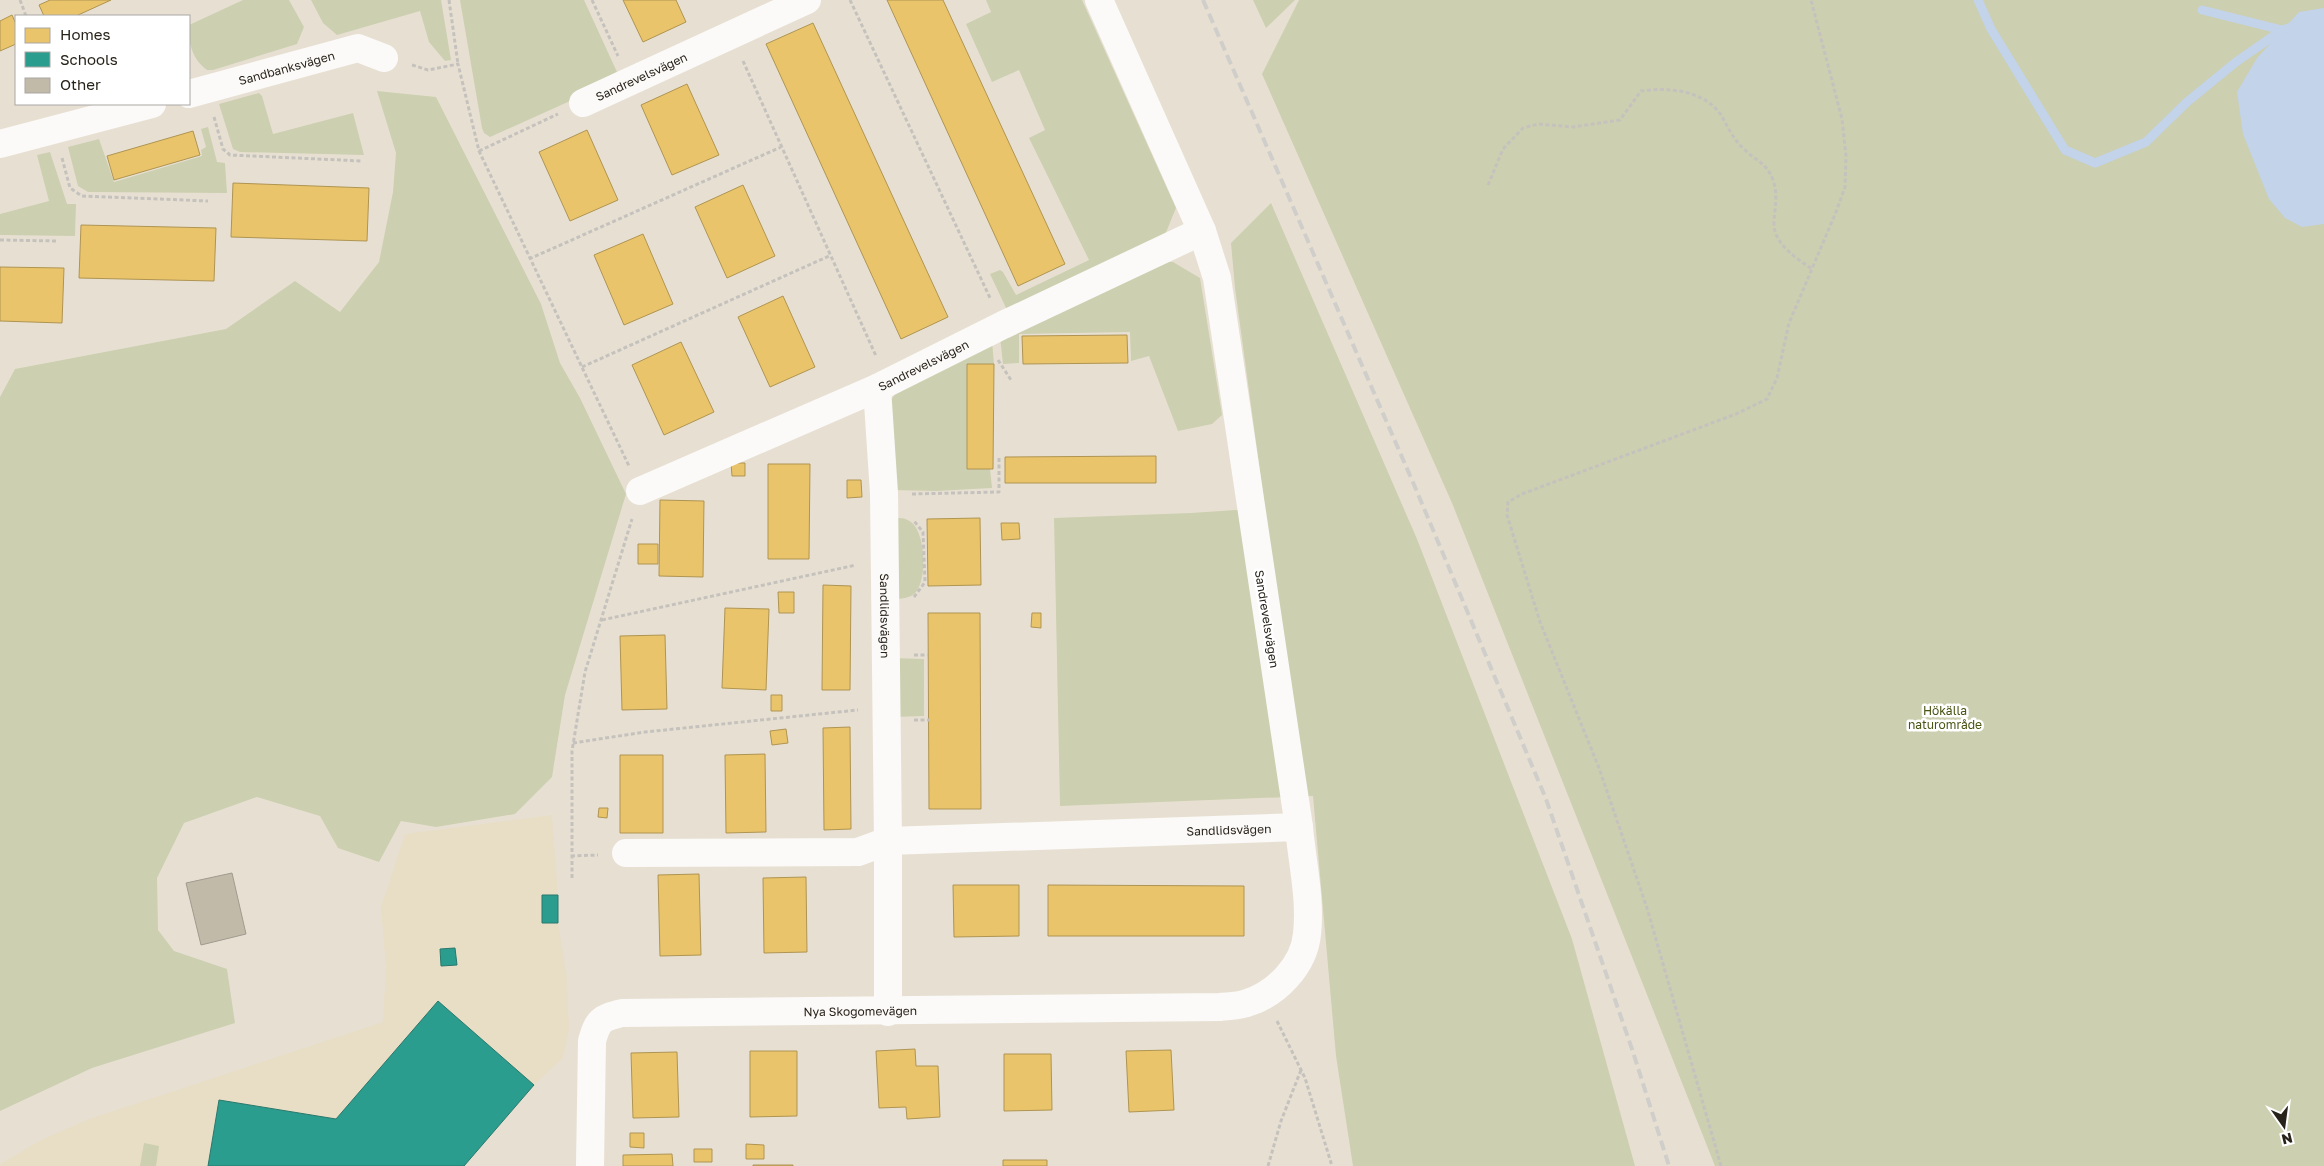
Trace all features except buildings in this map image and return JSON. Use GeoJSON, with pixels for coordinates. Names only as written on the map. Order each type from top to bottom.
{"type":"FeatureCollection","features":[{"type":"Feature","properties":{"kind":"street","name":"Sandrevelsvägen"},"geometry":{"type":"LineString","coordinates":[[583,103],[807,0]]}},
{"type":"Feature","properties":{"kind":"street","name":"Sandrevelsvägen"},"geometry":{"type":"LineString","coordinates":[[1099,0],[1202,231],[1217,278],[1299,827],[1308,914],[1307,936],[1292,972],[1265,996]]}},
{"type":"Feature","properties":{"kind":"street","name":"Sandbanksvägen"},"geometry":{"type":"LineString","coordinates":[[197,92],[358,48],[384,58]]}},
{"type":"Feature","properties":{"kind":"street"},"geometry":{"type":"LineString","coordinates":[[0,144],[148,105]]}},
{"type":"Feature","properties":{"kind":"street","name":"Sandrevelsvägen"},"geometry":{"type":"LineString","coordinates":[[640,491],[883,386],[1003,326],[1202,231]]}},
{"type":"Feature","properties":{"kind":"street","name":"Sandlidsvägen"},"geometry":{"type":"LineString","coordinates":[[883,386],[888,1012]]}},
{"type":"Feature","properties":{"kind":"street","name":"Sandlidsvägen"},"geometry":{"type":"LineString","coordinates":[[626,853],[858,852],[888,842],[1299,827]]}},
{"type":"Feature","properties":{"kind":"street","name":"Nya Skogomevägen"},"geometry":{"type":"LineString","coordinates":[[590,1166],[592,1041],[597,1024],[606,1017],[622,1013],[888,1012],[1220,1007],[1245,1004],[1265,996]]}},
{"type":"Feature","properties":{"kind":"path"},"geometry":{"type":"LineString","coordinates":[[20,0],[26,15]]}},
{"type":"Feature","properties":{"kind":"path"},"geometry":{"type":"LineString","coordinates":[[449,0],[458,64],[479,151],[640,491],[585,672],[573,743],[572,878]]}},
{"type":"Feature","properties":{"kind":"path"},"geometry":{"type":"LineString","coordinates":[[592,0],[619,58]]}},
{"type":"Feature","properties":{"kind":"path"},"geometry":{"type":"LineString","coordinates":[[850,0],[1003,326]]}},
{"type":"Feature","properties":{"kind":"path"},"geometry":{"type":"LineString","coordinates":[[1721,1166],[1647,908],[1599,768],[1540,622],[1507,514],[1508,502],[1522,494],[1736,414],[1767,398],[1777,378],[1789,323],[1845,187],[1846,156],[1842,119],[1811,0]]}},
{"type":"Feature","properties":{"kind":"path"},"geometry":{"type":"LineString","coordinates":[[734,34],[747,71],[829,256],[883,386]]}},
{"type":"Feature","properties":{"kind":"path"},"geometry":{"type":"LineString","coordinates":[[384,58],[428,70],[458,64]]}},
{"type":"Feature","properties":{"kind":"path"},"geometry":{"type":"LineString","coordinates":[[1488,185],[1503,149],[1523,128],[1538,124],[1573,127],[1620,120],[1641,91],[1661,88],[1680,91],[1703,98],[1719,113],[1745,150],[1761,160],[1772,178],[1777,196],[1773,223],[1774,235],[1794,256],[1812,269]]}},
{"type":"Feature","properties":{"kind":"path"},"geometry":{"type":"LineString","coordinates":[[197,92],[223,149],[230,155],[362,161]]}},
{"type":"Feature","properties":{"kind":"path"},"geometry":{"type":"LineString","coordinates":[[479,151],[583,103]]}},
{"type":"Feature","properties":{"kind":"path"},"geometry":{"type":"LineString","coordinates":[[55,130],[70,188],[82,196],[208,200]]}},
{"type":"Feature","properties":{"kind":"path"},"geometry":{"type":"LineString","coordinates":[[529,259],[781,147]]}},
{"type":"Feature","properties":{"kind":"path"},"geometry":{"type":"LineString","coordinates":[[0,240],[58,242]]}},
{"type":"Feature","properties":{"kind":"path"},"geometry":{"type":"LineString","coordinates":[[582,367],[829,256]]}},
{"type":"Feature","properties":{"kind":"path"},"geometry":{"type":"LineString","coordinates":[[884,493],[946,494],[999,492],[1000,457]]}},
{"type":"Feature","properties":{"kind":"path"},"geometry":{"type":"LineString","coordinates":[[602,620],[883,559]]}},
{"type":"Feature","properties":{"kind":"path"},"geometry":{"type":"LineString","coordinates":[[573,743],[645,732],[886,707]]}},
{"type":"Feature","properties":{"kind":"path"},"geometry":{"type":"LineString","coordinates":[[1265,996],[1301,1070],[1332,1166]]}},
{"type":"Feature","properties":{"kind":"path"},"geometry":{"type":"LineString","coordinates":[[1268,1166],[1281,1121],[1301,1070]]}},
{"type":"Feature","properties":{"kind":"shaded area"},"geometry":{"type":"Polygon","coordinates":[[[552,815],[558,895],[542,895],[542,923],[558,923],[567,977],[569,1030],[563,1058],[534,1085],[464,1166],[0,1166],[0,1164],[41,1140],[89,1119],[383,1022],[386,969],[381,907],[405,834],[552,815]]]}},
{"type":"Feature","properties":{"kind":"green space"},"geometry":{"type":"Polygon","coordinates":[[[243,0],[289,0],[304,27],[297,44],[213,70],[207,70],[197,60],[192,50],[190,25],[243,0]]]}},
{"type":"Feature","properties":{"kind":"green space"},"geometry":{"type":"Polygon","coordinates":[[[311,0],[441,0],[451,60],[445,61],[429,42],[420,11],[337,35],[323,23],[311,0]]]}},
{"type":"Feature","properties":{"kind":"green space"},"geometry":{"type":"Polygon","coordinates":[[[460,0],[584,0],[617,72],[588,88],[590,92],[490,137],[484,133],[482,128],[460,0]]]}},
{"type":"Feature","properties":{"kind":"green space"},"geometry":{"type":"Polygon","coordinates":[[[986,0],[1082,0],[1176,208],[1162,242],[1007,310],[990,274],[1000,270],[1003,272],[1016,295],[1089,260],[1029,138],[1045,130],[1019,70],[992,82],[966,24],[991,12],[986,0]]]}},
{"type":"Feature","properties":{"kind":"green space"},"geometry":{"type":"Polygon","coordinates":[[[1253,0],[1295,0],[1266,28],[1253,0]]]}},
{"type":"Feature","properties":{"kind":"green space","name":"Hökälla naturområde"},"geometry":{"type":"Polygon","coordinates":[[[1299,0],[2324,0],[2324,1166],[1715,1166],[1452,503],[1262,74],[1299,0]]]}},
{"type":"Feature","properties":{"kind":"green space"},"geometry":{"type":"Polygon","coordinates":[[[377,91],[436,97],[541,304],[560,363],[580,398],[626,494],[565,695],[552,777],[515,814],[436,827],[401,821],[379,862],[338,848],[320,816],[257,797],[184,823],[157,878],[158,930],[174,951],[227,969],[235,1023],[92,1068],[0,1111],[0,397],[15,369],[226,329],[295,281],[340,312],[379,262],[393,192],[396,153],[377,91]]]}},
{"type":"Feature","properties":{"kind":"green space"},"geometry":{"type":"Polygon","coordinates":[[[259,93],[262,96],[273,134],[353,113],[364,155],[240,152],[233,149],[219,104],[259,93]]]}},
{"type":"Feature","properties":{"kind":"green space"},"geometry":{"type":"Polygon","coordinates":[[[208,127],[217,162],[225,163],[227,193],[88,192],[78,186],[68,147],[99,139],[114,182],[202,156],[201,150],[206,147],[201,129],[208,127]]]}},
{"type":"Feature","properties":{"kind":"green space"},"geometry":{"type":"Polygon","coordinates":[[[50,152],[67,204],[76,204],[75,236],[0,235],[0,214],[49,201],[37,155],[50,152]]]}},
{"type":"Feature","properties":{"kind":"green space"},"geometry":{"type":"Polygon","coordinates":[[[1271,203],[1417,539],[1572,939],[1635,1166],[1353,1166],[1336,1056],[1313,796],[1060,806],[1054,518],[1265,508],[1235,288],[1231,243],[1271,203]]]}},
{"type":"Feature","properties":{"kind":"green space"},"geometry":{"type":"Polygon","coordinates":[[[1168,262],[1173,262],[1200,278],[1222,415],[1212,424],[1178,431],[1149,356],[1131,361],[1130,332],[1019,334],[1019,363],[1003,364],[1000,337],[1168,262]]]}},
{"type":"Feature","properties":{"kind":"green space"},"geometry":{"type":"Polygon","coordinates":[[[992,341],[994,364],[967,364],[967,469],[990,469],[992,488],[936,491],[892,490],[891,400],[905,380],[992,341]]]}},
{"type":"Feature","properties":{"kind":"green space"},"geometry":{"type":"Polygon","coordinates":[[[892,518],[906,519],[916,528],[920,536],[923,556],[920,586],[912,596],[900,599],[894,599],[892,518]]]}},
{"type":"Feature","properties":{"kind":"green space"},"geometry":{"type":"Polygon","coordinates":[[[892,658],[924,659],[924,716],[893,717],[892,658]]]}},
{"type":"Feature","properties":{"kind":"green space"},"geometry":{"type":"Polygon","coordinates":[[[144,1143],[159,1146],[156,1166],[140,1166],[144,1143]]]}},
{"type":"Feature","properties":{"kind":"water"},"geometry":{"type":"Polygon","coordinates":[[[2324,8],[2324,224],[2302,227],[2285,218],[2269,199],[2243,134],[2237,92],[2257,58],[2299,12],[2324,8]]]}},
{"type":"Feature","properties":{"kind":"waterway"},"geometry":{"type":"LineString","coordinates":[[1978,0],[1991,29],[2065,150],[2095,163],[2146,142],[2187,102],[2236,62],[2282,30],[2292,27]]}},
{"type":"Feature","properties":{"kind":"waterway"},"geometry":{"type":"LineString","coordinates":[[2202,10],[2282,30]]}},
{"type":"Feature","properties":{"kind":"railway"},"geometry":{"type":"LineString","coordinates":[[1203,0],[1415,487],[1546,799],[1633,1052],[1669,1166]]}}]}
